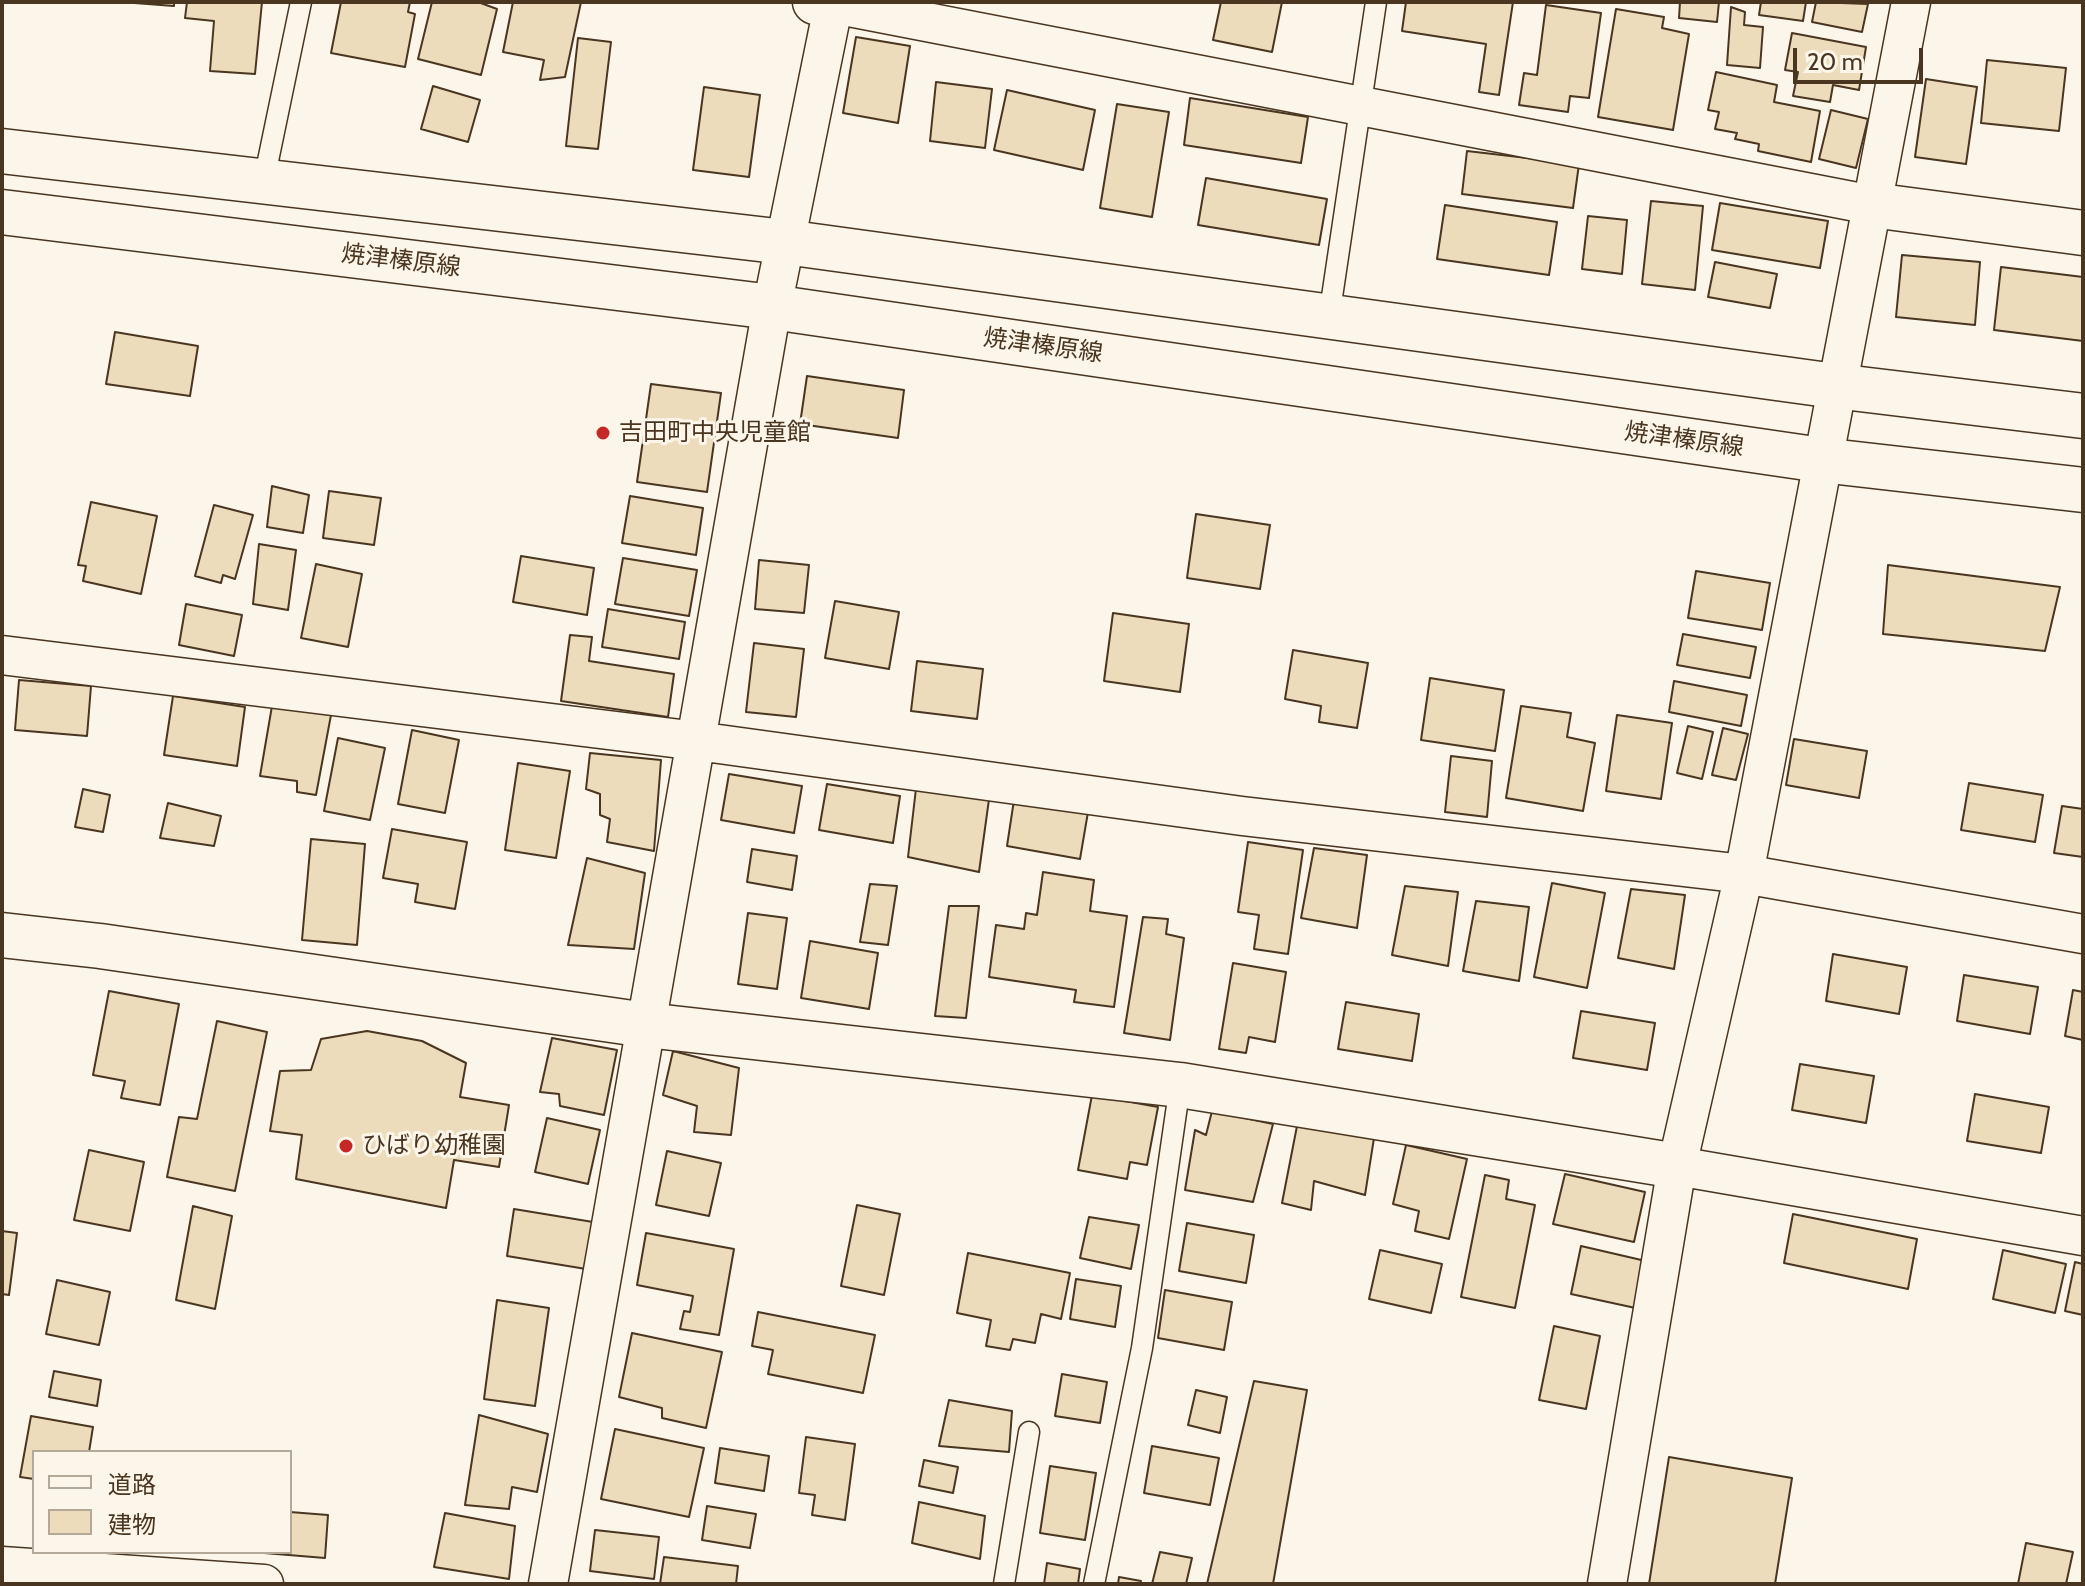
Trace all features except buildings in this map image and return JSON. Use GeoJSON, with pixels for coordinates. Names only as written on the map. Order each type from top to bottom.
{"type":"FeatureCollection","features":[{"type":"Feature","properties":{"kind":"main road"},"geometry":{"type":"LineString","coordinates":[[2,151],[785,242],[1835,386],[2083,416]]}},
{"type":"Feature","properties":{"kind":"main road"},"geometry":{"type":"LineString","coordinates":[[1872,205],[2083,233]]}},
{"type":"Feature","properties":{"kind":"main road","name":"焼津榛原線"},"geometry":{"type":"LineString","coordinates":[[2,212],[772,307],[1821,460],[2083,490]]}},
{"type":"Feature","properties":{"kind":"main road"},"geometry":{"type":"LineString","coordinates":[[2,935],[100,946],[646,1025],[1180,1085],[1677,1166]]}},
{"type":"Feature","properties":{"kind":"street"},"geometry":{"type":"LineString","coordinates":[[1607,1584],[1677,1166],[1744,874],[1835,386],[1911,2]]}},
{"type":"Feature","properties":{"kind":"street"},"geometry":{"type":"LineString","coordinates":[[548,1584],[828,3],[1872,205]]}},
{"type":"Feature","properties":{"kind":"street"},"geometry":{"type":"LineString","coordinates":[[2,655],[697,741],[1242,816],[1744,874],[2083,934]]}},
{"type":"Feature","properties":{"kind":"street"},"geometry":{"type":"LineString","coordinates":[[1677,1166],[2083,1236]]}},
{"type":"Feature","properties":{"kind":"street"},"geometry":{"type":"LineString","coordinates":[[2,1566],[264,1584]]}},
{"type":"Feature","properties":{"kind":"lane"},"geometry":{"type":"LineString","coordinates":[[264,180],[301,2]]}},
{"type":"Feature","properties":{"kind":"lane"},"geometry":{"type":"LineString","coordinates":[[1329,317],[1376,2]]}},
{"type":"Feature","properties":{"kind":"lane"},"geometry":{"type":"LineString","coordinates":[[1094,1584],[1142,1348],[1180,1085]]}},
{"type":"Feature","properties":{"kind":"lane"},"geometry":{"type":"LineString","coordinates":[[1004,1584],[1029,1432]]}},
{"type":"Feature","properties":{"kind":"place","name":"吉田町中央児童館"},"geometry":{"type":"Point","coordinates":[603,433]}},
{"type":"Feature","properties":{"kind":"place","name":"ひばり幼稚園"},"geometry":{"type":"Point","coordinates":[346,1146]}}]}
